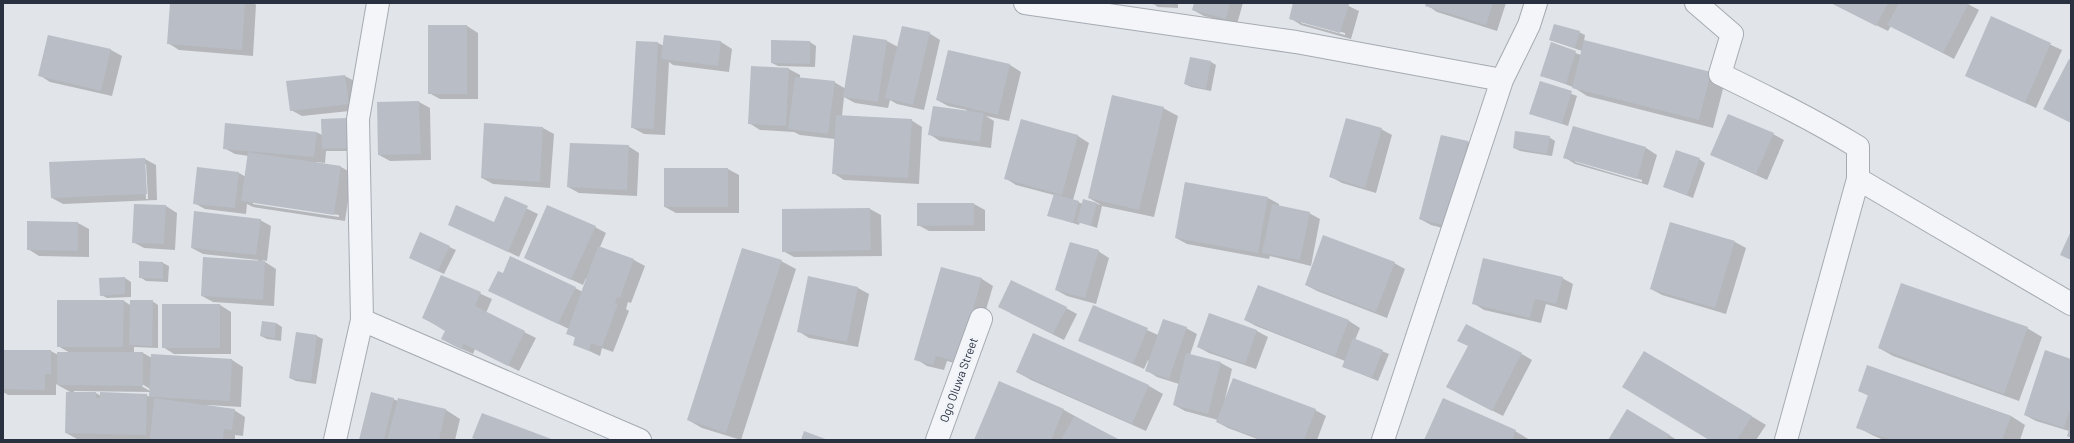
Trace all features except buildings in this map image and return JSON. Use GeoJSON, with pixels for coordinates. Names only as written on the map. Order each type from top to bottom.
{"type":"FeatureCollection","features":[{"type":"Feature","properties":{"kind":"street"},"geometry":{"type":"LineString","coordinates":[[335,440],[362,320],[358,119],[378,3]]}},
{"type":"Feature","properties":{"kind":"street"},"geometry":{"type":"LineString","coordinates":[[1026,3],[1296,42],[1502,80]]}},
{"type":"Feature","properties":{"kind":"street"},"geometry":{"type":"LineString","coordinates":[[1383,440],[1502,80],[1529,25],[1536,3]]}},
{"type":"Feature","properties":{"kind":"street"},"geometry":{"type":"LineString","coordinates":[[1696,3],[1732,34],[1720,74],[1776,101],[1833,132],[1858,148],[1858,179],[1786,440]]}},
{"type":"Feature","properties":{"kind":"street"},"geometry":{"type":"LineString","coordinates":[[1858,179],[2071,304]]}},
{"type":"Feature","properties":{"kind":"street","name":"Ogo Oluwa Street"},"geometry":{"type":"LineString","coordinates":[[937,440],[981,319]]}},
{"type":"Feature","properties":{"kind":"street"},"geometry":{"type":"LineString","coordinates":[[362,320],[640,440]]}}]}
